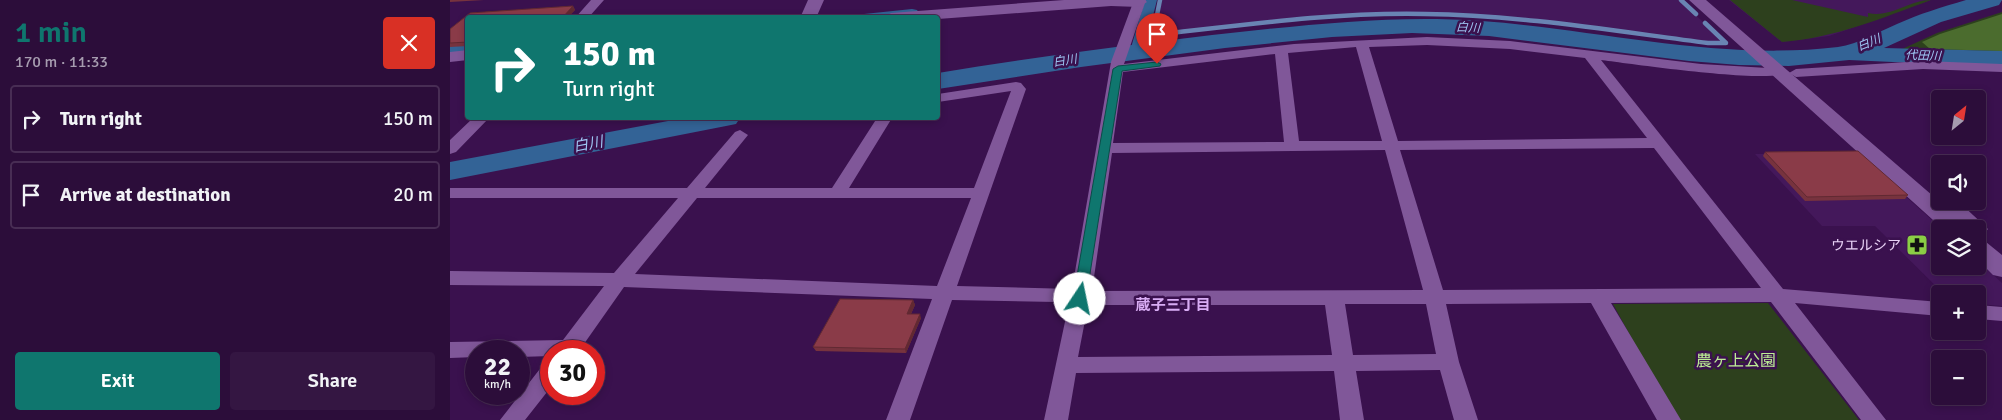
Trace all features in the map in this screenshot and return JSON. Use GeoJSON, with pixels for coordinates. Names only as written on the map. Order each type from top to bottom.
{"type":"FeatureCollection","features":[{"type":"Feature","properties":{"kind":"street"},"geometry":{"type":"LineString","coordinates":[[584,15],[598,0]]}},
{"type":"Feature","properties":{"kind":"street"},"geometry":{"type":"LineString","coordinates":[[809,15],[816,0]]}},
{"type":"Feature","properties":{"kind":"street"},"geometry":{"type":"LineString","coordinates":[[1697,0],[1931,190]]}},
{"type":"Feature","properties":{"kind":"street"},"geometry":{"type":"LineString","coordinates":[[1712,0],[1776,63],[1946,220]]}},
{"type":"Feature","properties":{"kind":"street"},"geometry":{"type":"LineString","coordinates":[[930,15],[1112,1],[1140,1],[1119,59],[1080,299],[1056,420]]}},
{"type":"Feature","properties":{"kind":"street"},"geometry":{"type":"LineString","coordinates":[[1119,59],[1416,41],[1470,42],[1712,70],[1776,63],[2002,68]]}},
{"type":"Feature","properties":{"kind":"street"},"geometry":{"type":"LineString","coordinates":[[1362,44],[1435,298],[1448,362],[1466,420]]}},
{"type":"Feature","properties":{"kind":"street"},"geometry":{"type":"LineString","coordinates":[[1281,50],[1292,147]]}},
{"type":"Feature","properties":{"kind":"street"},"geometry":{"type":"LineString","coordinates":[[450,57],[465,55]]}},
{"type":"Feature","properties":{"kind":"street"},"geometry":{"type":"LineString","coordinates":[[1590,55],[1874,420]]}},
{"type":"Feature","properties":{"kind":"street"},"geometry":{"type":"LineString","coordinates":[[898,420],[946,293],[980,193],[1019,88],[1016,86],[940,98]]}},
{"type":"Feature","properties":{"kind":"street"},"geometry":{"type":"LineString","coordinates":[[450,149],[479,120]]}},
{"type":"Feature","properties":{"kind":"street"},"geometry":{"type":"LineString","coordinates":[[838,192],[883,120]]}},
{"type":"Feature","properties":{"kind":"street"},"geometry":{"type":"LineString","coordinates":[[575,340],[619,280],[740,135]]}},
{"type":"Feature","properties":{"kind":"street"},"geometry":{"type":"LineString","coordinates":[[1104,148],[1657,143]]}},
{"type":"Feature","properties":{"kind":"street"},"geometry":{"type":"LineString","coordinates":[[450,193],[980,193]]}},
{"type":"Feature","properties":{"kind":"street"},"geometry":{"type":"LineString","coordinates":[[1955,210],[1966,220]]}},
{"type":"Feature","properties":{"kind":"street"},"geometry":{"type":"LineString","coordinates":[[1986,237],[2002,251]]}},
{"type":"Feature","properties":{"kind":"street"},"geometry":{"type":"LineString","coordinates":[[1986,254],[2002,269]]}},
{"type":"Feature","properties":{"kind":"street"},"geometry":{"type":"LineString","coordinates":[[450,278],[619,280],[946,293],[1057,295],[1080,299],[1777,295],[1931,308]]}},
{"type":"Feature","properties":{"kind":"street"},"geometry":{"type":"LineString","coordinates":[[1596,295],[1669,420]]}},
{"type":"Feature","properties":{"kind":"street"},"geometry":{"type":"LineString","coordinates":[[1334,298],[1352,420]]}},
{"type":"Feature","properties":{"kind":"street"},"geometry":{"type":"LineString","coordinates":[[1986,313],[2002,314]]}},
{"type":"Feature","properties":{"kind":"street"},"geometry":{"type":"LineString","coordinates":[[450,350],[540,350]]}},
{"type":"Feature","properties":{"kind":"street"},"geometry":{"type":"LineString","coordinates":[[1066,365],[1448,362]]}},
{"type":"Feature","properties":{"kind":"street"},"geometry":{"type":"LineString","coordinates":[[512,420],[540,385]]}},
{"type":"Feature","properties":{"kind":"shaded area"},"geometry":{"type":"Polygon","coordinates":[[[1162,0],[1680,0],[1724,42],[1707,42],[1514,19],[1419,14],[1368,15],[1284,21],[1155,35],[1162,0]]]}},
{"type":"Feature","properties":{"kind":"shaded area"},"geometry":{"type":"Polygon","coordinates":[[[1729,0],[1931,0],[1829,36],[1782,42],[1729,0]]]}},
{"type":"Feature","properties":{"kind":"shaded area","name":"ウエルシア"},"geometry":{"type":"Polygon","coordinates":[[[1857,153],[1932,220],[1931,275],[1986,275],[1986,268],[2002,283],[2002,306],[1986,305],[1986,285],[1935,285],[1875,226],[1822,226],[1755,154],[1857,153]]]}},
{"type":"Feature","properties":{"kind":"green space"},"geometry":{"type":"Polygon","coordinates":[[[1730,0],[1792,0],[1868,17],[1868,13],[1885,13],[1931,0],[1840,32],[1782,42],[1730,0]]]}},
{"type":"Feature","properties":{"kind":"green space"},"geometry":{"type":"Polygon","coordinates":[[[2002,12],[2002,52],[1900,50],[1937,33],[2002,12]]]}},
{"type":"Feature","properties":{"kind":"green space"},"geometry":{"type":"Polygon","coordinates":[[[2002,14],[2002,51],[1930,49],[1922,42],[1940,34],[2002,14]]]}},
{"type":"Feature","properties":{"kind":"green space","name":"農ヶ上公園"},"geometry":{"type":"Polygon","coordinates":[[[1768,303],[1859,420],[1676,420],[1613,304],[1768,303]]]}},
{"type":"Feature","properties":{"kind":"building"},"geometry":{"type":"Polygon","coordinates":[[[573,6],[565,15],[468,15],[470,13],[573,6]]]}},
{"type":"Feature","properties":{"kind":"building"},"geometry":{"type":"Polygon","coordinates":[[[465,17],[465,42],[450,43],[450,29],[465,17]]]}},
{"type":"Feature","properties":{"kind":"building"},"geometry":{"type":"Polygon","coordinates":[[[1858,151],[1908,195],[1807,197],[1765,152],[1858,151]]]}},
{"type":"Feature","properties":{"kind":"building"},"geometry":{"type":"Polygon","coordinates":[[[840,299],[913,300],[907,314],[920,314],[905,349],[813,347],[840,299]]]}},
{"type":"Feature","properties":{"kind":"waterway"},"geometry":{"type":"LineString","coordinates":[[1137,51],[1151,0]]}},
{"type":"Feature","properties":{"kind":"waterway"},"geometry":{"type":"LineString","coordinates":[[1160,0],[1153,35],[1323,17],[1425,14],[1532,20],[1708,43],[1726,43],[1705,23]]}},
{"type":"Feature","properties":{"kind":"waterway"},"geometry":{"type":"LineString","coordinates":[[1681,0],[1696,14]]}},
{"type":"Feature","properties":{"kind":"waterway","name":"白川"},"geometry":{"type":"LineString","coordinates":[[940,81],[1081,59],[1225,41],[1332,30],[1412,26],[1489,29],[1539,34],[1689,54],[1739,58],[1789,58],[1848,52],[1867,46],[1933,17],[1991,0]]}},
{"type":"Feature","properties":{"kind":"waterway"},"geometry":{"type":"LineString","coordinates":[[893,15],[912,13]]}},
{"type":"Feature","properties":{"kind":"waterway"},"geometry":{"type":"LineString","coordinates":[[450,49],[465,48]]}},
{"type":"Feature","properties":{"kind":"waterway","name":"代田川"},"geometry":{"type":"LineString","coordinates":[[1856,54],[2002,59]]}},
{"type":"Feature","properties":{"kind":"waterway","name":"白川"},"geometry":{"type":"LineString","coordinates":[[450,171],[716,120]]}},
{"type":"Feature","properties":{"kind":"place","name":"ウエルシア"},"geometry":{"type":"Point","coordinates":[1917,245]}},
{"type":"Feature","properties":{"kind":"district","name":"蔵子三丁目"},"geometry":{"type":"Point","coordinates":[1173,305]}},
{"type":"Feature","properties":{"kind":"route"},"geometry":{"type":"LineString","coordinates":[[1080,299],[1118,69],[1157,64]]}}]}
